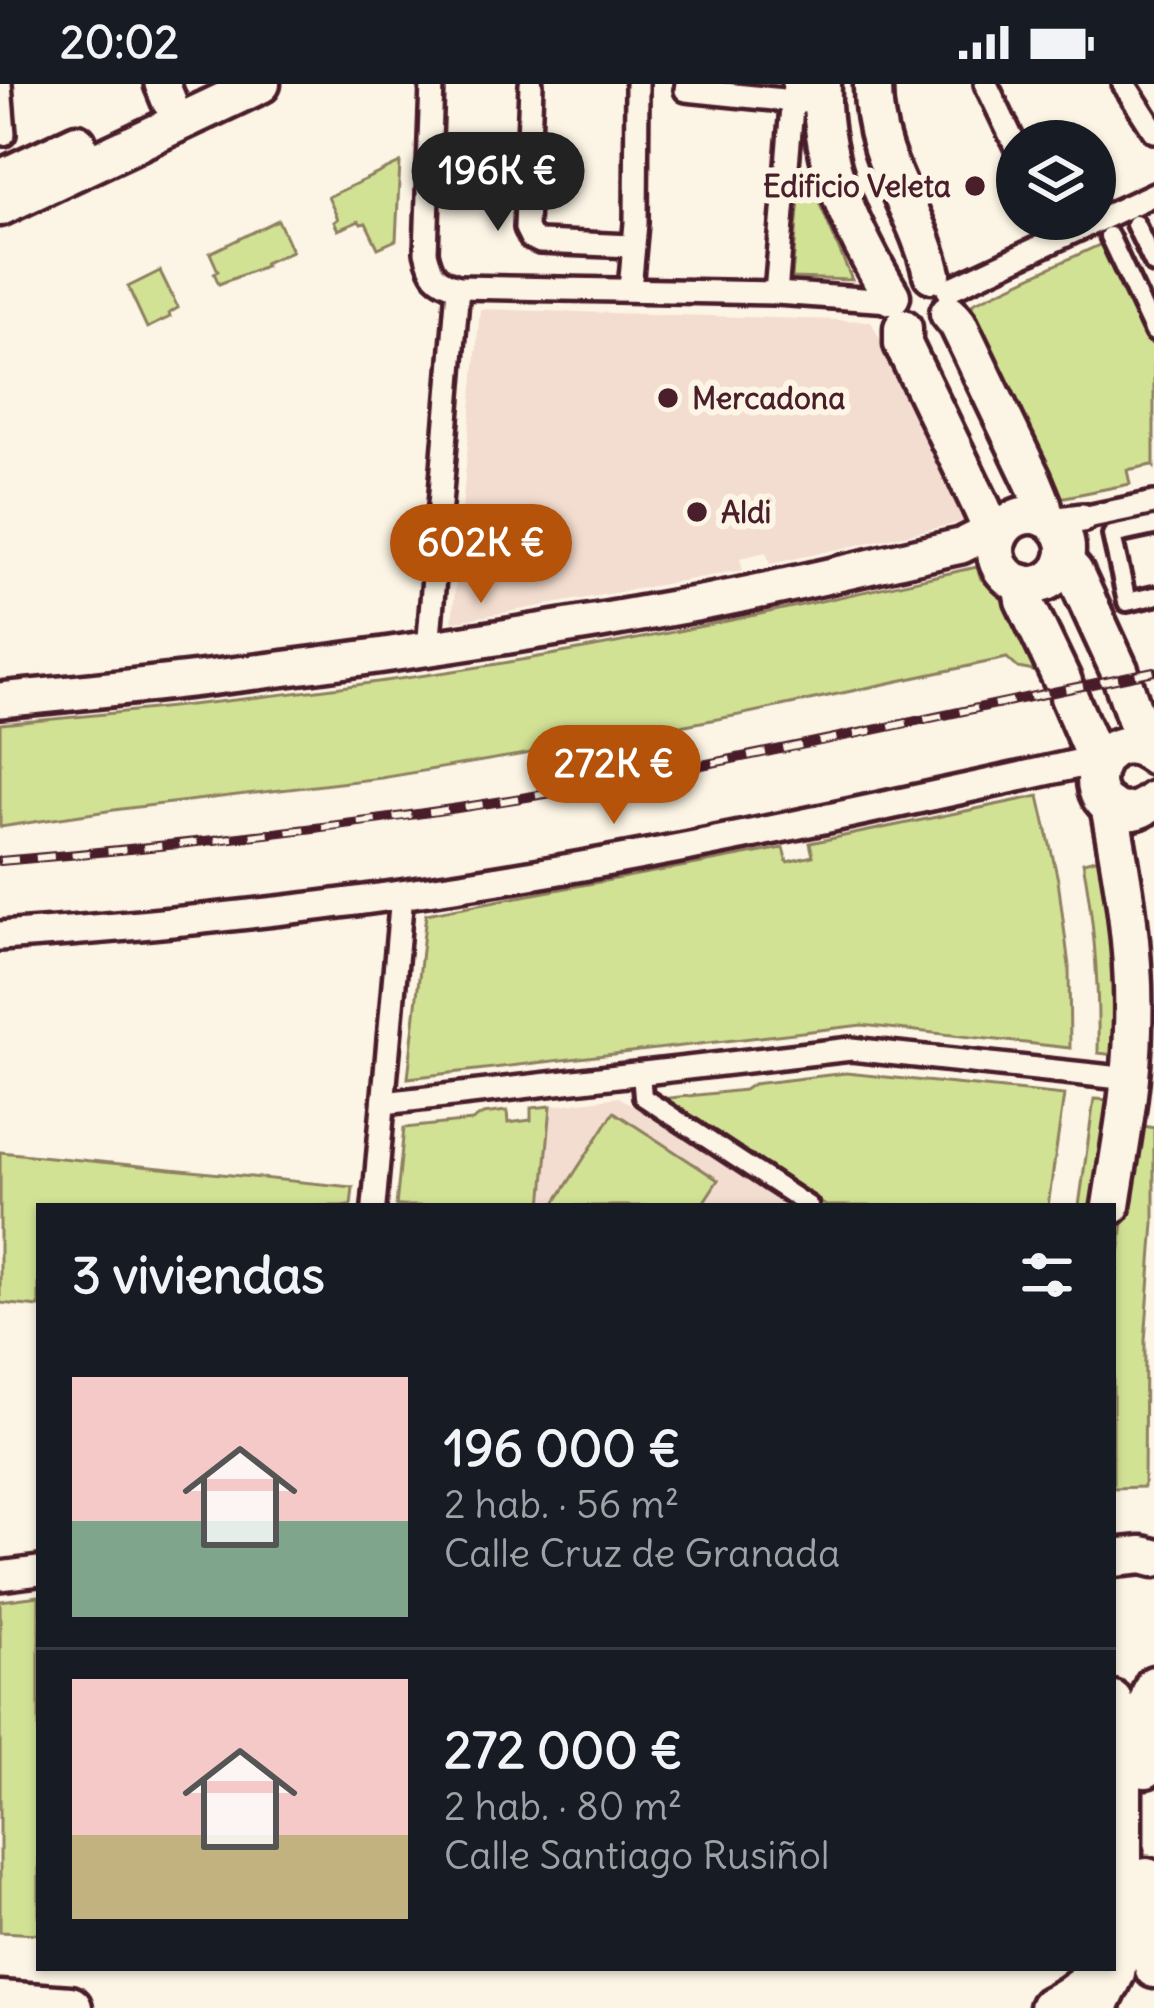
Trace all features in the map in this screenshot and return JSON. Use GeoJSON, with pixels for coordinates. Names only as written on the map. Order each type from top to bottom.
{"type":"FeatureCollection","features":[{"type":"Feature","properties":{"kind":"highway"},"geometry":{"type":"LineString","coordinates":[[1051,2008],[1071,1998],[1098,1971]]}},
{"type":"Feature","properties":{"kind":"highway"},"geometry":{"type":"LineString","coordinates":[[0,2003],[70,2008]]}},
{"type":"Feature","properties":{"kind":"main road"},"geometry":{"type":"LineString","coordinates":[[0,178],[165,92],[205,84]]}},
{"type":"Feature","properties":{"kind":"main road"},"geometry":{"type":"LineString","coordinates":[[0,207],[261,84]]}},
{"type":"Feature","properties":{"kind":"main road"},"geometry":{"type":"LineString","coordinates":[[873,84],[876,132],[889,171],[1042,503],[1061,532],[1151,753]]}},
{"type":"Feature","properties":{"kind":"main road"},"geometry":{"type":"LineString","coordinates":[[808,93],[843,205],[894,308],[911,332],[938,328],[943,293]]}},
{"type":"Feature","properties":{"kind":"main road"},"geometry":{"type":"LineString","coordinates":[[943,293],[911,273],[902,278],[894,308],[903,344],[981,506],[997,551],[1101,761]]}},
{"type":"Feature","properties":{"kind":"main road"},"geometry":{"type":"LineString","coordinates":[[997,551],[1007,524],[1025,515],[1061,532]]}},
{"type":"Feature","properties":{"kind":"main road"},"geometry":{"type":"LineString","coordinates":[[997,551],[1031,585],[1051,578],[1061,532]]}},
{"type":"Feature","properties":{"kind":"main road"},"geometry":{"type":"LineString","coordinates":[[0,700],[428,650],[997,551]]}},
{"type":"Feature","properties":{"kind":"main road"},"geometry":{"type":"LineString","coordinates":[[1112,1203],[1130,1079],[1132,959],[1108,805],[1096,786],[1101,761],[1119,747],[1138,746],[1151,753]]}},
{"type":"Feature","properties":{"kind":"main road"},"geometry":{"type":"LineString","coordinates":[[1108,805],[1137,811],[1154,800]]}},
{"type":"Feature","properties":{"kind":"main road"},"geometry":{"type":"LineString","coordinates":[[1116,1558],[1154,1558]]}},
{"type":"Feature","properties":{"kind":"main road"},"geometry":{"type":"LineString","coordinates":[[1099,2008],[1134,1915],[1146,1725],[1154,1682],[1116,1680]]}},
{"type":"Feature","properties":{"kind":"main road"},"geometry":{"type":"LineString","coordinates":[[1116,1707],[1121,1719],[1134,1915],[1154,1969]]}},
{"type":"Feature","properties":{"kind":"street"},"geometry":{"type":"LineString","coordinates":[[1,84],[4,134]]}},
{"type":"Feature","properties":{"kind":"street"},"geometry":{"type":"LineString","coordinates":[[432,84],[426,252],[431,273],[442,283],[776,293],[894,308]]}},
{"type":"Feature","properties":{"kind":"street"},"geometry":{"type":"LineString","coordinates":[[531,84],[526,228],[531,238],[632,246]]}},
{"type":"Feature","properties":{"kind":"street"},"geometry":{"type":"LineString","coordinates":[[630,289],[636,223],[637,84]]}},
{"type":"Feature","properties":{"kind":"street"},"geometry":{"type":"LineString","coordinates":[[687,84],[686,90],[808,93],[776,293]]}},
{"type":"Feature","properties":{"kind":"street"},"geometry":{"type":"LineString","coordinates":[[986,84],[1003,120]]}},
{"type":"Feature","properties":{"kind":"street"},"geometry":{"type":"LineString","coordinates":[[1124,84],[1154,131]]}},
{"type":"Feature","properties":{"kind":"street"},"geometry":{"type":"LineString","coordinates":[[1116,207],[1154,194]]}},
{"type":"Feature","properties":{"kind":"street"},"geometry":{"type":"LineString","coordinates":[[1135,224],[1154,264]]}},
{"type":"Feature","properties":{"kind":"street"},"geometry":{"type":"LineString","coordinates":[[943,293],[1034,240]]}},
{"type":"Feature","properties":{"kind":"street"},"geometry":{"type":"LineString","coordinates":[[1111,240],[1154,332]]}},
{"type":"Feature","properties":{"kind":"street"},"geometry":{"type":"LineString","coordinates":[[428,650],[458,287]]}},
{"type":"Feature","properties":{"kind":"street"},"geometry":{"type":"LineString","coordinates":[[1061,532],[1154,503]]}},
{"type":"Feature","properties":{"kind":"street"},"geometry":{"type":"LineString","coordinates":[[1154,526],[1112,535],[1127,602],[1154,596]]}},
{"type":"Feature","properties":{"kind":"street"},"geometry":{"type":"LineString","coordinates":[[0,936],[126,927],[402,895],[604,861],[1101,761]]}},
{"type":"Feature","properties":{"kind":"street"},"geometry":{"type":"LineString","coordinates":[[374,1203],[402,895]]}},
{"type":"Feature","properties":{"kind":"street"},"geometry":{"type":"LineString","coordinates":[[0,920],[103,916],[126,927]]}},
{"type":"Feature","properties":{"kind":"street"},"geometry":{"type":"LineString","coordinates":[[384,1103],[850,1049],[1130,1079]]}},
{"type":"Feature","properties":{"kind":"street"},"geometry":{"type":"LineString","coordinates":[[641,1072],[643,1097],[804,1203]]}},
{"type":"Feature","properties":{"kind":"street"},"geometry":{"type":"LineString","coordinates":[[0,1576],[36,1571]]}},
{"type":"Feature","properties":{"kind":"shaded area"},"geometry":{"type":"Polygon","coordinates":[[[480,309],[871,321],[968,521],[770,564],[766,552],[740,558],[743,570],[452,622],[480,309]]]}},
{"type":"Feature","properties":{"kind":"shaded area"},"geometry":{"type":"Polygon","coordinates":[[[619,1097],[784,1203],[542,1203],[551,1106],[619,1097]]]}},
{"type":"Feature","properties":{"kind":"green space"},"geometry":{"type":"Polygon","coordinates":[[[400,163],[396,240],[378,248],[366,223],[359,221],[338,230],[328,197],[400,163]]]}},
{"type":"Feature","properties":{"kind":"green space"},"geometry":{"type":"Polygon","coordinates":[[[801,176],[808,176],[852,280],[792,278],[801,176]]]}},
{"type":"Feature","properties":{"kind":"green space"},"geometry":{"type":"Polygon","coordinates":[[[278,220],[292,251],[219,284],[210,253],[278,220]]]}},
{"type":"Feature","properties":{"kind":"green space"},"geometry":{"type":"Polygon","coordinates":[[[1108,241],[1154,340],[1154,467],[1127,470],[1130,484],[1060,498],[971,310],[973,303],[1108,241]]]}},
{"type":"Feature","properties":{"kind":"green space"},"geometry":{"type":"Polygon","coordinates":[[[160,271],[178,308],[147,328],[128,287],[160,271]]]}},
{"type":"Feature","properties":{"kind":"green space"},"geometry":{"type":"Polygon","coordinates":[[[977,567],[981,579],[1004,601],[1039,672],[1018,668],[1007,658],[561,748],[381,778],[0,827],[0,724],[276,695],[482,666],[711,624],[977,567]]]}},
{"type":"Feature","properties":{"kind":"green space"},"geometry":{"type":"Polygon","coordinates":[[[1039,796],[1058,880],[1069,966],[1070,1048],[862,1025],[408,1078],[426,914],[783,848],[787,862],[813,856],[810,843],[1039,796]]]}},
{"type":"Feature","properties":{"kind":"green space"},"geometry":{"type":"Polygon","coordinates":[[[1099,858],[1112,956],[1115,1055],[1098,1053],[1095,957],[1083,862],[1099,858]]]}},
{"type":"Feature","properties":{"kind":"green space"},"geometry":{"type":"Polygon","coordinates":[[[846,1073],[1064,1095],[1048,1203],[821,1203],[660,1099],[744,1090],[753,1084],[846,1073]]]}},
{"type":"Feature","properties":{"kind":"green space"},"geometry":{"type":"Polygon","coordinates":[[[1094,1099],[1110,1100],[1094,1203],[1079,1203],[1094,1099]]]}},
{"type":"Feature","properties":{"kind":"green space"},"geometry":{"type":"Polygon","coordinates":[[[551,1106],[542,1203],[396,1203],[404,1128],[472,1121],[483,1114],[507,1111],[508,1123],[531,1120],[531,1108],[551,1106]]]}},
{"type":"Feature","properties":{"kind":"green space"},"geometry":{"type":"Polygon","coordinates":[[[614,1112],[718,1180],[703,1203],[555,1203],[614,1112]]]}},
{"type":"Feature","properties":{"kind":"green space"},"geometry":{"type":"Polygon","coordinates":[[[1134,1124],[1154,1128],[1144,1487],[1116,1488],[1116,1282],[1134,1124]]]}},
{"type":"Feature","properties":{"kind":"green space"},"geometry":{"type":"Polygon","coordinates":[[[0,1152],[353,1187],[351,1203],[36,1203],[36,1307],[0,1303],[0,1152]]]}},
{"type":"Feature","properties":{"kind":"green space"},"geometry":{"type":"Polygon","coordinates":[[[36,1596],[36,1934],[0,1932],[0,1601],[36,1596]]]}},
{"type":"Feature","properties":{"kind":"railway"},"geometry":{"type":"LineString","coordinates":[[0,861],[302,830],[528,797],[1154,671]]}},
{"type":"Feature","properties":{"kind":"place","name":"Edificio Veleta"},"geometry":{"type":"Point","coordinates":[975,186]}},
{"type":"Feature","properties":{"kind":"place","name":"Mercadona"},"geometry":{"type":"Point","coordinates":[668,398]}},
{"type":"Feature","properties":{"kind":"place","name":"Aldi"},"geometry":{"type":"Point","coordinates":[697,512]}}]}
